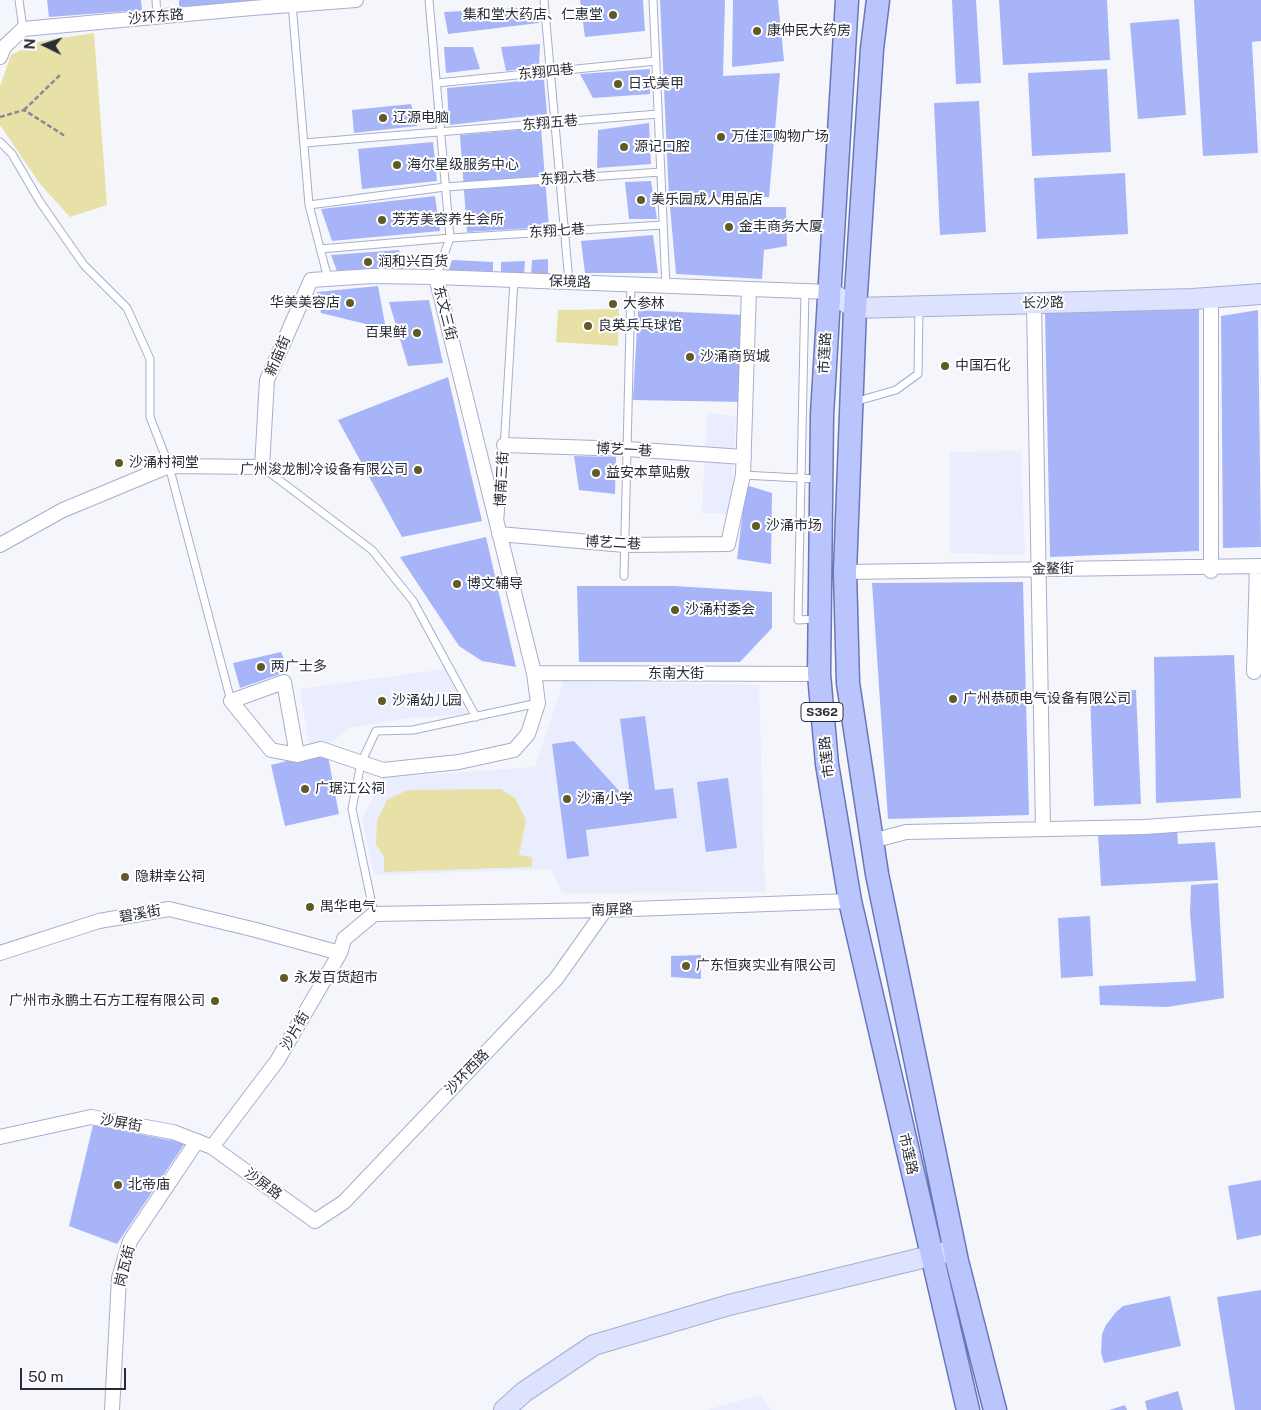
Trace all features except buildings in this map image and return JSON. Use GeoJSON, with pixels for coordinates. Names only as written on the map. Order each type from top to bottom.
{"type":"FeatureCollection","features":[{"type":"Feature","properties":{"kind":"main road","name":"市莲路"},"geometry":{"type":"LineString","coordinates":[[847,0],[822,415],[819,674],[827,764],[850,901],[968,1410]]}},
{"type":"Feature","properties":{"kind":"main road","name":"市莲路"},"geometry":{"type":"LineString","coordinates":[[878,0],[872,49],[855,308],[845,572],[848,683],[877,874],[955,1250],[995,1410]]}},
{"type":"Feature","properties":{"kind":"street","name":"沙环东路"},"geometry":{"type":"LineString","coordinates":[[22,29],[292,2],[356,0]]}},
{"type":"Feature","properties":{"kind":"street"},"geometry":{"type":"LineString","coordinates":[[0,56],[4,46],[22,29]]}},
{"type":"Feature","properties":{"kind":"street","name":"保境路"},"geometry":{"type":"LineString","coordinates":[[311,280],[372,276],[436,277],[830,292]]}},
{"type":"Feature","properties":{"kind":"street","name":"东文三街"},"geometry":{"type":"LineString","coordinates":[[436,277],[499,534]]}},
{"type":"Feature","properties":{"kind":"street","name":"新庙街"},"geometry":{"type":"LineString","coordinates":[[262,467],[267,380],[311,280]]}},
{"type":"Feature","properties":{"kind":"street"},"geometry":{"type":"LineString","coordinates":[[743,475],[749,289]]}},
{"type":"Feature","properties":{"kind":"street"},"geometry":{"type":"LineString","coordinates":[[830,292],[855,308]]}},
{"type":"Feature","properties":{"kind":"street","name":"长沙路"},"geometry":{"type":"LineString","coordinates":[[855,308],[1193,299],[1261,294]]}},
{"type":"Feature","properties":{"kind":"street"},"geometry":{"type":"LineString","coordinates":[[1211,297],[1212,571]]}},
{"type":"Feature","properties":{"kind":"street"},"geometry":{"type":"LineString","coordinates":[[1034,303],[1037,570],[1043,829]]}},
{"type":"Feature","properties":{"kind":"street"},"geometry":{"type":"LineString","coordinates":[[0,545],[64,510],[169,466],[262,467]]}},
{"type":"Feature","properties":{"kind":"street","name":"博南三街"},"geometry":{"type":"LineString","coordinates":[[499,534],[534,673],[538,703]]}},
{"type":"Feature","properties":{"kind":"street"},"geometry":{"type":"LineString","coordinates":[[1254,672],[1259,566]]}},
{"type":"Feature","properties":{"kind":"street","name":"金鳌街"},"geometry":{"type":"LineString","coordinates":[[845,572],[1259,566]]}},
{"type":"Feature","properties":{"kind":"street","name":"东南大街"},"geometry":{"type":"LineString","coordinates":[[534,673],[819,674]]}},
{"type":"Feature","properties":{"kind":"street"},"geometry":{"type":"LineString","coordinates":[[297,755],[284,682],[231,702],[271,750],[297,755],[321,749],[383,770],[459,762],[514,750],[528,734],[538,703]]}},
{"type":"Feature","properties":{"kind":"street"},"geometry":{"type":"LineString","coordinates":[[872,841],[906,832],[1144,827],[1261,819]]}},
{"type":"Feature","properties":{"kind":"street","name":"南屏路"},"geometry":{"type":"LineString","coordinates":[[374,914],[605,910],[850,901]]}},
{"type":"Feature","properties":{"kind":"street","name":"碧溪街"},"geometry":{"type":"LineString","coordinates":[[0,953],[99,921],[169,909],[340,953]]}},
{"type":"Feature","properties":{"kind":"street","name":"沙环西路"},"geometry":{"type":"LineString","coordinates":[[315,1221],[344,1202],[556,979],[605,910]]}},
{"type":"Feature","properties":{"kind":"street","name":"沙片街"},"geometry":{"type":"LineString","coordinates":[[212,1147],[277,1061],[340,953],[344,939],[374,914]]}},
{"type":"Feature","properties":{"kind":"street","name":"沙屏街"},"geometry":{"type":"LineString","coordinates":[[0,1137],[91,1117],[173,1132],[212,1147]]}},
{"type":"Feature","properties":{"kind":"street","name":"岗瓦街"},"geometry":{"type":"LineString","coordinates":[[112,1410],[119,1278],[130,1241],[197,1141]]}},
{"type":"Feature","properties":{"kind":"street","name":"沙屏路"},"geometry":{"type":"LineString","coordinates":[[212,1147],[315,1221]]}},
{"type":"Feature","properties":{"kind":"street"},"geometry":{"type":"LineString","coordinates":[[504,1410],[524,1392],[594,1345],[729,1305],[931,1254],[955,1250]]}},
{"type":"Feature","properties":{"kind":"lane"},"geometry":{"type":"LineString","coordinates":[[20,0],[22,29]]}},
{"type":"Feature","properties":{"kind":"lane"},"geometry":{"type":"LineString","coordinates":[[156,0],[157,16]]}},
{"type":"Feature","properties":{"kind":"lane","name":"东文三街"},"geometry":{"type":"LineString","coordinates":[[430,0],[450,238],[436,277]]}},
{"type":"Feature","properties":{"kind":"lane"},"geometry":{"type":"LineString","coordinates":[[544,0],[569,282]]}},
{"type":"Feature","properties":{"kind":"lane"},"geometry":{"type":"LineString","coordinates":[[653,0],[666,286]]}},
{"type":"Feature","properties":{"kind":"lane"},"geometry":{"type":"LineString","coordinates":[[292,2],[309,205],[328,279]]}},
{"type":"Feature","properties":{"kind":"lane","name":"东翔四巷"},"geometry":{"type":"LineString","coordinates":[[436,83],[656,62]]}},
{"type":"Feature","properties":{"kind":"lane","name":"东翔五巷"},"geometry":{"type":"LineString","coordinates":[[304,143],[658,114]]}},
{"type":"Feature","properties":{"kind":"lane"},"geometry":{"type":"LineString","coordinates":[[0,142],[12,154],[40,202],[84,265],[128,308],[150,359],[150,417],[169,466],[231,702]]}},
{"type":"Feature","properties":{"kind":"lane","name":"东翔六巷"},"geometry":{"type":"LineString","coordinates":[[309,205],[445,187],[661,172]]}},
{"type":"Feature","properties":{"kind":"lane","name":"东翔七巷"},"geometry":{"type":"LineString","coordinates":[[320,249],[450,238],[663,225]]}},
{"type":"Feature","properties":{"kind":"lane","name":"博南三街"},"geometry":{"type":"LineString","coordinates":[[499,534],[514,280]]}},
{"type":"Feature","properties":{"kind":"lane"},"geometry":{"type":"LineString","coordinates":[[624,576],[631,284]]}},
{"type":"Feature","properties":{"kind":"lane"},"geometry":{"type":"LineString","coordinates":[[749,289],[743,475],[821,479]]}},
{"type":"Feature","properties":{"kind":"lane"},"geometry":{"type":"LineString","coordinates":[[805,291],[798,620],[819,619]]}},
{"type":"Feature","properties":{"kind":"lane"},"geometry":{"type":"LineString","coordinates":[[851,403],[896,390],[918,374],[919,306]]}},
{"type":"Feature","properties":{"kind":"lane","name":"博艺一巷"},"geometry":{"type":"LineString","coordinates":[[504,445],[627,449],[744,457]]}},
{"type":"Feature","properties":{"kind":"lane"},"geometry":{"type":"LineString","coordinates":[[262,467],[372,550],[413,601],[476,717]]}},
{"type":"Feature","properties":{"kind":"lane","name":"博艺二巷"},"geometry":{"type":"LineString","coordinates":[[499,534],[625,545],[728,544],[743,475]]}},
{"type":"Feature","properties":{"kind":"lane"},"geometry":{"type":"LineString","coordinates":[[374,914],[352,809],[361,764],[376,731],[413,730],[538,703]]}},
{"type":"Feature","properties":{"kind":"path"},"geometry":{"type":"LineString","coordinates":[[0,117],[24,110],[60,75]]}},
{"type":"Feature","properties":{"kind":"path"},"geometry":{"type":"LineString","coordinates":[[24,110],[65,136]]}},
{"type":"Feature","properties":{"kind":"shaded area"},"geometry":{"type":"Polygon","coordinates":[[[94,33],[107,205],[70,217],[40,184],[0,125],[0,86],[11,55],[37,42],[94,33]]]}},
{"type":"Feature","properties":{"kind":"shaded area","name":"良英兵乓球馆"},"geometry":{"type":"Polygon","coordinates":[[[619,309],[618,346],[556,342],[558,310],[619,309]]]}},
{"type":"Feature","properties":{"kind":"shaded area"},"geometry":{"type":"Polygon","coordinates":[[[707,413],[736,416],[731,514],[702,513],[707,413]]]}},
{"type":"Feature","properties":{"kind":"shaded area"},"geometry":{"type":"Polygon","coordinates":[[[1021,451],[1025,555],[950,553],[950,452],[1021,451]]]}},
{"type":"Feature","properties":{"kind":"shaded area","name":"沙涌幼儿园"},"geometry":{"type":"Polygon","coordinates":[[[445,669],[467,714],[410,718],[348,728],[331,743],[309,745],[300,689],[445,669]]]}},
{"type":"Feature","properties":{"kind":"shaded area","name":"沙涌小学"},"geometry":{"type":"Polygon","coordinates":[[[564,681],[759,685],[765,892],[562,893],[551,869],[374,875],[362,820],[382,778],[535,767],[564,681]]]}},
{"type":"Feature","properties":{"kind":"shaded area"},"geometry":{"type":"Polygon","coordinates":[[[501,789],[515,798],[526,820],[519,855],[532,857],[532,867],[384,872],[384,857],[376,844],[377,821],[387,800],[407,790],[501,789]]]}},
{"type":"Feature","properties":{"kind":"shaded area"},"geometry":{"type":"Polygon","coordinates":[[[760,1395],[771,1410],[707,1410],[760,1395]]]}},
{"type":"Feature","properties":{"kind":"place","name":"集和堂大药店、仁惠堂"},"geometry":{"type":"Point","coordinates":[613,15]}},
{"type":"Feature","properties":{"kind":"place","name":"康仲民大药房"},"geometry":{"type":"Point","coordinates":[757,31]}},
{"type":"Feature","properties":{"kind":"place","name":"日式美甲"},"geometry":{"type":"Point","coordinates":[618,84]}},
{"type":"Feature","properties":{"kind":"place","name":"辽源电脑"},"geometry":{"type":"Point","coordinates":[383,118]}},
{"type":"Feature","properties":{"kind":"place","name":"万佳汇购物广场"},"geometry":{"type":"Point","coordinates":[721,137]}},
{"type":"Feature","properties":{"kind":"place","name":"源记口腔"},"geometry":{"type":"Point","coordinates":[624,147]}},
{"type":"Feature","properties":{"kind":"place","name":"海尔星级服务中心"},"geometry":{"type":"Point","coordinates":[397,165]}},
{"type":"Feature","properties":{"kind":"place","name":"美乐园成人用品店"},"geometry":{"type":"Point","coordinates":[641,200]}},
{"type":"Feature","properties":{"kind":"place","name":"芳芳美容养生会所"},"geometry":{"type":"Point","coordinates":[382,220]}},
{"type":"Feature","properties":{"kind":"place","name":"金丰商务大厦"},"geometry":{"type":"Point","coordinates":[729,227]}},
{"type":"Feature","properties":{"kind":"place","name":"润和兴百货"},"geometry":{"type":"Point","coordinates":[368,262]}},
{"type":"Feature","properties":{"kind":"place","name":"华美美容店"},"geometry":{"type":"Point","coordinates":[350,303]}},
{"type":"Feature","properties":{"kind":"place","name":"大参林"},"geometry":{"type":"Point","coordinates":[613,304]}},
{"type":"Feature","properties":{"kind":"place","name":"良英兵乓球馆"},"geometry":{"type":"Point","coordinates":[588,326]}},
{"type":"Feature","properties":{"kind":"place","name":"百果鲜"},"geometry":{"type":"Point","coordinates":[417,333]}},
{"type":"Feature","properties":{"kind":"place","name":"沙涌商贸城"},"geometry":{"type":"Point","coordinates":[690,357]}},
{"type":"Feature","properties":{"kind":"place","name":"中国石化"},"geometry":{"type":"Point","coordinates":[945,366]}},
{"type":"Feature","properties":{"kind":"place","name":"沙涌村祠堂"},"geometry":{"type":"Point","coordinates":[119,463]}},
{"type":"Feature","properties":{"kind":"place","name":"广州浚龙制冷设备有限公司"},"geometry":{"type":"Point","coordinates":[418,470]}},
{"type":"Feature","properties":{"kind":"place","name":"益安本草贴敷"},"geometry":{"type":"Point","coordinates":[596,473]}},
{"type":"Feature","properties":{"kind":"place","name":"沙涌市场"},"geometry":{"type":"Point","coordinates":[756,526]}},
{"type":"Feature","properties":{"kind":"place","name":"博文辅导"},"geometry":{"type":"Point","coordinates":[457,584]}},
{"type":"Feature","properties":{"kind":"place","name":"沙涌村委会"},"geometry":{"type":"Point","coordinates":[675,610]}},
{"type":"Feature","properties":{"kind":"place","name":"两广士多"},"geometry":{"type":"Point","coordinates":[261,667]}},
{"type":"Feature","properties":{"kind":"place","name":"广州恭硕电气设备有限公司"},"geometry":{"type":"Point","coordinates":[953,699]}},
{"type":"Feature","properties":{"kind":"place","name":"沙涌幼儿园"},"geometry":{"type":"Point","coordinates":[382,701]}},
{"type":"Feature","properties":{"kind":"place","name":"广琚江公祠"},"geometry":{"type":"Point","coordinates":[305,789]}},
{"type":"Feature","properties":{"kind":"place","name":"沙涌小学"},"geometry":{"type":"Point","coordinates":[567,799]}},
{"type":"Feature","properties":{"kind":"place","name":"隐耕幸公祠"},"geometry":{"type":"Point","coordinates":[125,877]}},
{"type":"Feature","properties":{"kind":"place","name":"禺华电气"},"geometry":{"type":"Point","coordinates":[310,907]}},
{"type":"Feature","properties":{"kind":"place","name":"广东恒爽实业有限公司"},"geometry":{"type":"Point","coordinates":[686,966]}},
{"type":"Feature","properties":{"kind":"place","name":"永发百货超市"},"geometry":{"type":"Point","coordinates":[284,978]}},
{"type":"Feature","properties":{"kind":"place","name":"广州市永鹏土石方工程有限公司"},"geometry":{"type":"Point","coordinates":[215,1001]}},
{"type":"Feature","properties":{"kind":"place","name":"北帝庙"},"geometry":{"type":"Point","coordinates":[118,1185]}}]}
